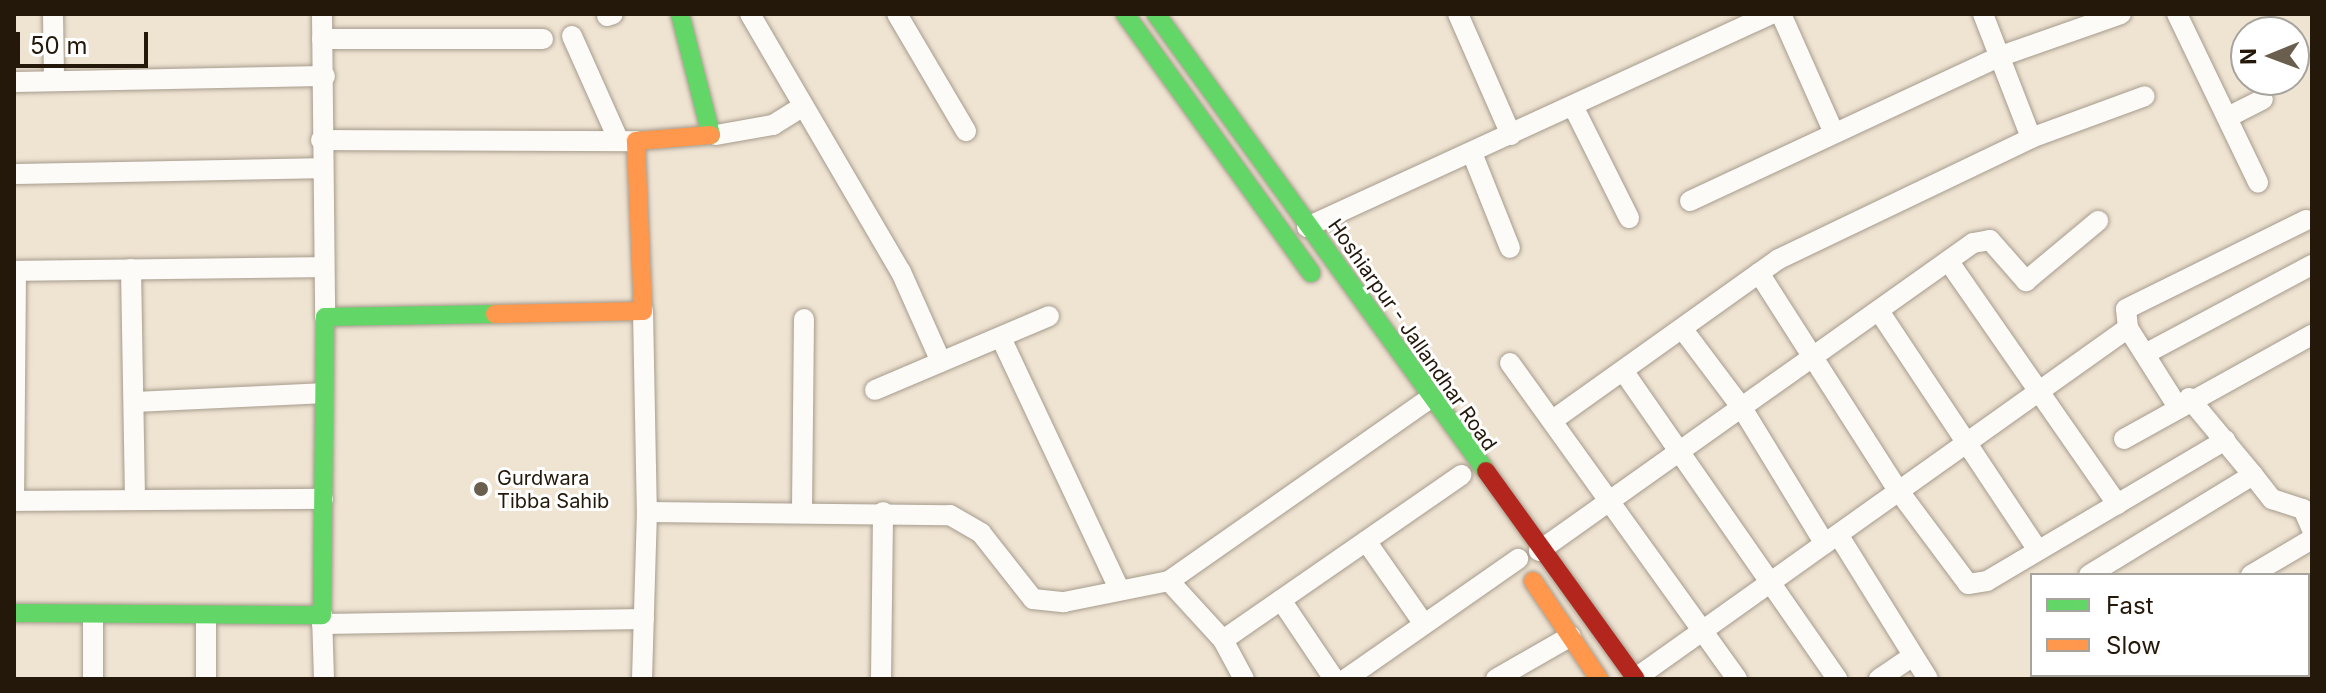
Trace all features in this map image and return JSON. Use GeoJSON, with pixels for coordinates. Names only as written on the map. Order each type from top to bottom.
{"type":"FeatureCollection","features":[{"type":"Feature","properties":{"kind":"main road"},"geometry":{"type":"LineString","coordinates":[[14,613],[322,620],[325,317],[643,311],[627,141],[716,135],[680,14]]}},
{"type":"Feature","properties":{"kind":"main road"},"geometry":{"type":"LineString","coordinates":[[1125,14],[1328,295]]}},
{"type":"Feature","properties":{"kind":"main road","name":"Hoshiarpur - Jallandhar Road"},"geometry":{"type":"LineString","coordinates":[[1156,14],[1539,551],[1636,679]]}},
{"type":"Feature","properties":{"kind":"main road"},"geometry":{"type":"LineString","coordinates":[[1396,387],[1428,432]]}},
{"type":"Feature","properties":{"kind":"main road"},"geometry":{"type":"LineString","coordinates":[[1444,453],[1474,495]]}},
{"type":"Feature","properties":{"kind":"main road"},"geometry":{"type":"LineString","coordinates":[[1503,537],[1599,679]]}},
{"type":"Feature","properties":{"kind":"street"},"geometry":{"type":"LineString","coordinates":[[53,14],[54,81]]}},
{"type":"Feature","properties":{"kind":"street"},"geometry":{"type":"LineString","coordinates":[[322,14],[325,76],[320,168],[325,317]]}},
{"type":"Feature","properties":{"kind":"street"},"geometry":{"type":"LineString","coordinates":[[750,14],[901,272],[941,362]]}},
{"type":"Feature","properties":{"kind":"street"},"geometry":{"type":"LineString","coordinates":[[897,14],[966,131]]}},
{"type":"Feature","properties":{"kind":"street"},"geometry":{"type":"LineString","coordinates":[[1458,14],[1511,135]]}},
{"type":"Feature","properties":{"kind":"street"},"geometry":{"type":"LineString","coordinates":[[1307,227],[1574,108],[1771,14]]}},
{"type":"Feature","properties":{"kind":"street"},"geometry":{"type":"LineString","coordinates":[[1781,14],[1834,133]]}},
{"type":"Feature","properties":{"kind":"street"},"geometry":{"type":"LineString","coordinates":[[1983,14],[2031,138]]}},
{"type":"Feature","properties":{"kind":"street"},"geometry":{"type":"LineString","coordinates":[[1690,201],[2001,56],[2121,14]]}},
{"type":"Feature","properties":{"kind":"street"},"geometry":{"type":"LineString","coordinates":[[2177,14],[2258,182]]}},
{"type":"Feature","properties":{"kind":"street"},"geometry":{"type":"LineString","coordinates":[[321,140],[627,141],[572,36]]}},
{"type":"Feature","properties":{"kind":"street"},"geometry":{"type":"LineString","coordinates":[[322,39],[543,39]]}},
{"type":"Feature","properties":{"kind":"street"},"geometry":{"type":"LineString","coordinates":[[14,82],[325,76]]}},
{"type":"Feature","properties":{"kind":"street"},"geometry":{"type":"LineString","coordinates":[[1553,420],[1684,331],[1759,273],[2031,138],[2145,96]]}},
{"type":"Feature","properties":{"kind":"street"},"geometry":{"type":"LineString","coordinates":[[2228,117],[2263,99]]}},
{"type":"Feature","properties":{"kind":"street"},"geometry":{"type":"LineString","coordinates":[[716,135],[773,125],[802,107]]}},
{"type":"Feature","properties":{"kind":"street"},"geometry":{"type":"LineString","coordinates":[[1574,108],[1629,218]]}},
{"type":"Feature","properties":{"kind":"street"},"geometry":{"type":"LineString","coordinates":[[1472,153],[1510,248]]}},
{"type":"Feature","properties":{"kind":"street"},"geometry":{"type":"LineString","coordinates":[[14,174],[320,168]]}},
{"type":"Feature","properties":{"kind":"street"},"geometry":{"type":"LineString","coordinates":[[2306,220],[2132,305],[2124,314],[2128,328],[2145,354],[2182,401],[2225,440],[2272,499],[2303,509],[2312,529]]}},
{"type":"Feature","properties":{"kind":"street"},"geometry":{"type":"LineString","coordinates":[[1539,551],[1813,361],[1973,243],[1990,240],[2026,281],[2098,221]]}},
{"type":"Feature","properties":{"kind":"street"},"geometry":{"type":"LineString","coordinates":[[1949,262],[2035,391],[2117,504]]}},
{"type":"Feature","properties":{"kind":"street"},"geometry":{"type":"LineString","coordinates":[[2145,354],[2312,265]]}},
{"type":"Feature","properties":{"kind":"street"},"geometry":{"type":"LineString","coordinates":[[322,267],[15,271],[14,501],[323,499]]}},
{"type":"Feature","properties":{"kind":"street"},"geometry":{"type":"LineString","coordinates":[[131,269],[135,500]]}},
{"type":"Feature","properties":{"kind":"street"},"geometry":{"type":"LineString","coordinates":[[1759,273],[1898,490],[1968,584],[1987,581],[2225,440]]}},
{"type":"Feature","properties":{"kind":"street"},"geometry":{"type":"LineString","coordinates":[[642,679],[647,512],[643,311]]}},
{"type":"Feature","properties":{"kind":"street"},"geometry":{"type":"LineString","coordinates":[[1879,311],[2038,550]]}},
{"type":"Feature","properties":{"kind":"street"},"geometry":{"type":"LineString","coordinates":[[875,390],[1002,340],[1049,316]]}},
{"type":"Feature","properties":{"kind":"street"},"geometry":{"type":"LineString","coordinates":[[802,510],[804,319]]}},
{"type":"Feature","properties":{"kind":"street"},"geometry":{"type":"LineString","coordinates":[[1636,679],[1707,631],[1966,440],[2128,328]]}},
{"type":"Feature","properties":{"kind":"street"},"geometry":{"type":"LineString","coordinates":[[1684,331],[1742,408],[1928,679]]}},
{"type":"Feature","properties":{"kind":"street"},"geometry":{"type":"LineString","coordinates":[[2124,439],[2182,401],[2312,335]]}},
{"type":"Feature","properties":{"kind":"street"},"geometry":{"type":"LineString","coordinates":[[1002,340],[1118,586]]}},
{"type":"Feature","properties":{"kind":"street"},"geometry":{"type":"LineString","coordinates":[[1510,363],[1613,500],[1707,631],[1737,679]]}},
{"type":"Feature","properties":{"kind":"street"},"geometry":{"type":"LineString","coordinates":[[1624,372],[1768,584],[1837,679]]}},
{"type":"Feature","properties":{"kind":"street"},"geometry":{"type":"LineString","coordinates":[[134,402],[322,393]]}},
{"type":"Feature","properties":{"kind":"street"},"geometry":{"type":"LineString","coordinates":[[647,512],[883,512],[966,520],[1033,599],[1064,602],[1118,586],[1169,581],[1430,398]]}},
{"type":"Feature","properties":{"kind":"street"},"geometry":{"type":"LineString","coordinates":[[1223,640],[1461,475]]}},
{"type":"Feature","properties":{"kind":"street"},"geometry":{"type":"LineString","coordinates":[[2092,573],[2253,475]]}},
{"type":"Feature","properties":{"kind":"street"},"geometry":{"type":"LineString","coordinates":[[881,679],[883,512]]}},
{"type":"Feature","properties":{"kind":"street"},"geometry":{"type":"LineString","coordinates":[[2254,573],[2312,539]]}},
{"type":"Feature","properties":{"kind":"street"},"geometry":{"type":"LineString","coordinates":[[1366,541],[1424,624]]}},
{"type":"Feature","properties":{"kind":"street"},"geometry":{"type":"LineString","coordinates":[[1346,679],[1518,559]]}},
{"type":"Feature","properties":{"kind":"street"},"geometry":{"type":"LineString","coordinates":[[1169,581],[1223,640],[1244,679]]}},
{"type":"Feature","properties":{"kind":"street"},"geometry":{"type":"LineString","coordinates":[[1281,600],[1334,679]]}},
{"type":"Feature","properties":{"kind":"street"},"geometry":{"type":"LineString","coordinates":[[93,615],[93,679]]}},
{"type":"Feature","properties":{"kind":"street"},"geometry":{"type":"LineString","coordinates":[[206,617],[206,679]]}},
{"type":"Feature","properties":{"kind":"street"},"geometry":{"type":"LineString","coordinates":[[324,679],[322,620],[644,619]]}},
{"type":"Feature","properties":{"kind":"street"},"geometry":{"type":"LineString","coordinates":[[1496,679],[1571,636]]}},
{"type":"Feature","properties":{"kind":"street"},"geometry":{"type":"LineString","coordinates":[[1879,679],[1913,656]]}},
{"type":"Feature","properties":{"kind":"traffic: fast"},"geometry":{"type":"LineString","coordinates":[[680,14],[711,135]]}},
{"type":"Feature","properties":{"kind":"traffic: fast"},"geometry":{"type":"LineString","coordinates":[[1125,14],[1311,273]]}},
{"type":"Feature","properties":{"kind":"traffic: fast"},"geometry":{"type":"LineString","coordinates":[[1156,14],[1486,471]]}},
{"type":"Feature","properties":{"kind":"traffic: fast"},"geometry":{"type":"LineString","coordinates":[[14,613],[322,615],[325,317],[495,314]]}},
{"type":"Feature","properties":{"kind":"traffic: slow"},"geometry":{"type":"LineString","coordinates":[[495,314],[643,311],[636,141],[711,135]]}},
{"type":"Feature","properties":{"kind":"traffic: slow"},"geometry":{"type":"LineString","coordinates":[[1533,581],[1599,679]]}},
{"type":"Feature","properties":{"kind":"traffic: jam"},"geometry":{"type":"LineString","coordinates":[[1486,471],[1636,679]]}},
{"type":"Feature","properties":{"kind":"place","name":"Gurdwara Tibba Sahib"},"geometry":{"type":"Point","coordinates":[481,489]}}]}
